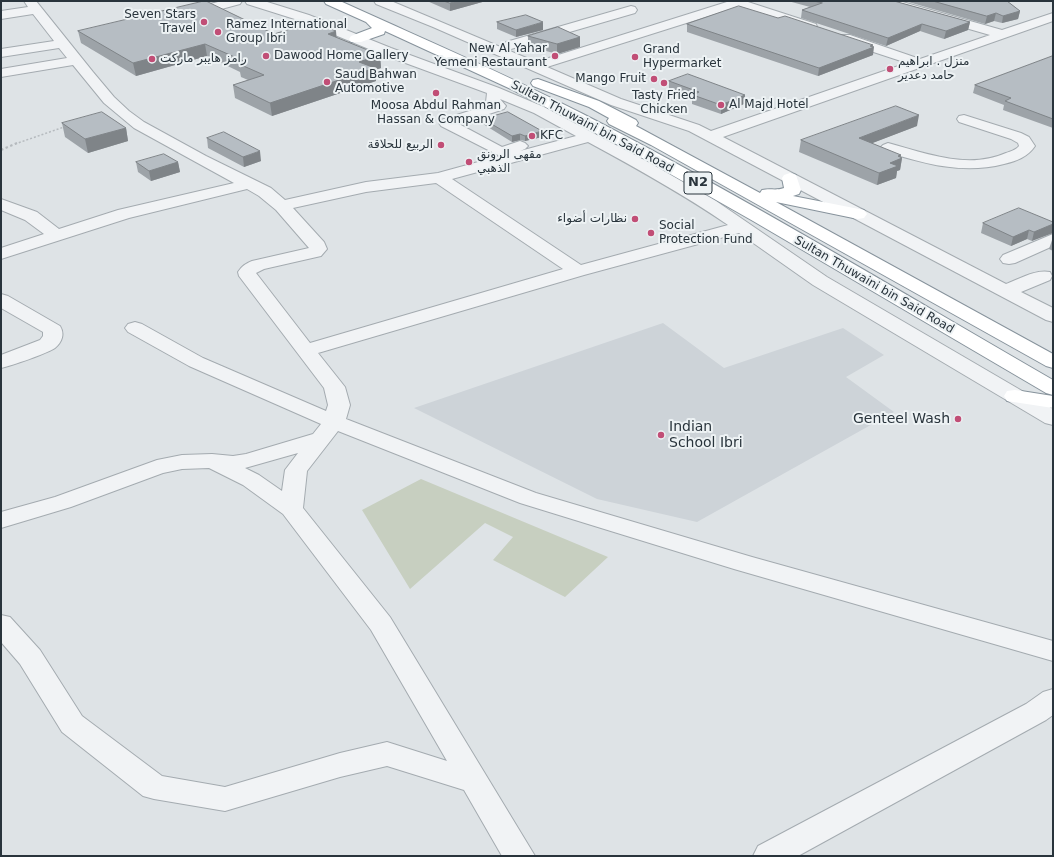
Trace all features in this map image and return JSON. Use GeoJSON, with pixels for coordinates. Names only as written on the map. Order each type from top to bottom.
{"type":"FeatureCollection","features":[{"type":"Feature","properties":{"kind":"highway","name":"Sultan Thuwaini bin Said Road"},"geometry":{"type":"LineString","coordinates":[[330,1],[496,77],[579,118],[737,205],[1053,388]]}},
{"type":"Feature","properties":{"kind":"highway","name":"Sultan Thuwaini bin Said Road"},"geometry":{"type":"LineString","coordinates":[[357,1],[536,75],[1053,362]]}},
{"type":"Feature","properties":{"kind":"highway"},"geometry":{"type":"LineString","coordinates":[[356,39],[379,31],[378,27],[371,20]]}},
{"type":"Feature","properties":{"kind":"highway"},"geometry":{"type":"LineString","coordinates":[[536,75],[760,191],[776,197],[858,214]]}},
{"type":"Feature","properties":{"kind":"highway"},"geometry":{"type":"LineString","coordinates":[[776,197],[793,190],[790,178]]}},
{"type":"Feature","properties":{"kind":"highway"},"geometry":{"type":"LineString","coordinates":[[1015,396],[1053,402]]}},
{"type":"Feature","properties":{"kind":"street"},"geometry":{"type":"LineString","coordinates":[[214,7],[236,1]]}},
{"type":"Feature","properties":{"kind":"street"},"geometry":{"type":"LineString","coordinates":[[251,1],[305,18],[422,65],[495,98],[539,110],[644,166],[742,227],[820,281],[1053,418]]}},
{"type":"Feature","properties":{"kind":"street"},"geometry":{"type":"LineString","coordinates":[[380,1],[437,24],[536,75],[674,121],[711,136],[1053,316]]}},
{"type":"Feature","properties":{"kind":"street"},"geometry":{"type":"LineString","coordinates":[[886,1],[1001,34]]}},
{"type":"Feature","properties":{"kind":"street"},"geometry":{"type":"LineString","coordinates":[[536,75],[667,24],[740,2],[920,63]]}},
{"type":"Feature","properties":{"kind":"street"},"geometry":{"type":"LineString","coordinates":[[1,15],[33,5],[109,100],[139,125],[264,192],[282,206],[318,246],[318,249],[315,252],[258,265],[251,268],[247,272],[248,276],[307,350],[334,387],[339,405],[328,430],[296,470],[291,509]]}},
{"type":"Feature","properties":{"kind":"street"},"geometry":{"type":"LineString","coordinates":[[511,45],[631,10]]}},
{"type":"Feature","properties":{"kind":"street"},"geometry":{"type":"LineString","coordinates":[[711,136],[1053,17]]}},
{"type":"Feature","properties":{"kind":"street"},"geometry":{"type":"LineString","coordinates":[[1,53],[63,43]]}},
{"type":"Feature","properties":{"kind":"street"},"geometry":{"type":"LineString","coordinates":[[1,73],[77,60]]}},
{"type":"Feature","properties":{"kind":"street"},"geometry":{"type":"LineString","coordinates":[[495,98],[522,118]]}},
{"type":"Feature","properties":{"kind":"street"},"geometry":{"type":"LineString","coordinates":[[495,98],[499,106],[446,123],[501,152],[563,132]]}},
{"type":"Feature","properties":{"kind":"street"},"geometry":{"type":"LineString","coordinates":[[888,148],[946,163],[965,165],[996,163],[1024,151],[1027,146],[1024,140],[1016,136],[964,119]]}},
{"type":"Feature","properties":{"kind":"street"},"geometry":{"type":"LineString","coordinates":[[548,130],[585,134]]}},
{"type":"Feature","properties":{"kind":"street"},"geometry":{"type":"LineString","coordinates":[[282,206],[366,187],[439,178],[585,134]]}},
{"type":"Feature","properties":{"kind":"street"},"geometry":{"type":"LineString","coordinates":[[439,178],[578,271]]}},
{"type":"Feature","properties":{"kind":"street"},"geometry":{"type":"LineString","coordinates":[[1,254],[124,214],[249,184]]}},
{"type":"Feature","properties":{"kind":"street"},"geometry":{"type":"LineString","coordinates":[[660,194],[679,187]]}},
{"type":"Feature","properties":{"kind":"street"},"geometry":{"type":"LineString","coordinates":[[1,204],[42,222],[56,235]]}},
{"type":"Feature","properties":{"kind":"street"},"geometry":{"type":"LineString","coordinates":[[307,350],[578,271],[742,227]]}},
{"type":"Feature","properties":{"kind":"street"},"geometry":{"type":"LineString","coordinates":[[1009,259],[1053,239]]}},
{"type":"Feature","properties":{"kind":"street"},"geometry":{"type":"LineString","coordinates":[[1006,291],[1043,276]]}},
{"type":"Feature","properties":{"kind":"street"},"geometry":{"type":"LineString","coordinates":[[820,281],[828,290],[849,306],[1053,426]]}},
{"type":"Feature","properties":{"kind":"street"},"geometry":{"type":"LineString","coordinates":[[1,300],[53,330],[53,337],[47,344],[4,357]]}},
{"type":"Feature","properties":{"kind":"street"},"geometry":{"type":"LineString","coordinates":[[135,328],[196,362],[328,430],[528,498],[744,563],[1053,651]]}},
{"type":"Feature","properties":{"kind":"street"},"geometry":{"type":"LineString","coordinates":[[956,370],[992,388],[1015,396]]}},
{"type":"Feature","properties":{"kind":"street"},"geometry":{"type":"LineString","coordinates":[[1,520],[63,502],[157,467],[182,462],[249,461],[328,430]]}},
{"type":"Feature","properties":{"kind":"street"},"geometry":{"type":"LineString","coordinates":[[212,461],[251,480],[291,509],[381,624],[519,856]]}},
{"type":"Feature","properties":{"kind":"street"},"geometry":{"type":"LineString","coordinates":[[1,624],[30,657],[72,724],[154,787],[225,799],[340,765],[387,754],[474,781]]}},
{"type":"Feature","properties":{"kind":"street"},"geometry":{"type":"LineString","coordinates":[[769,856],[1036,712],[1053,700]]}},
{"type":"Feature","properties":{"kind":"path"},"geometry":{"type":"LineString","coordinates":[[1,150],[35,136],[71,125]]}},
{"type":"Feature","properties":{"kind":"shaded area","name":"Indian School Ibri"},"geometry":{"type":"Polygon","coordinates":[[[663,323],[724,368],[843,328],[884,355],[846,377],[894,412],[697,522],[597,499],[414,408],[663,323]]]}},
{"type":"Feature","properties":{"kind":"green space"},"geometry":{"type":"Polygon","coordinates":[[[421,479],[608,557],[565,597],[493,560],[513,537],[485,523],[410,589],[362,510],[421,479]]]}},
{"type":"Feature","properties":{"kind":"building"},"geometry":{"type":"Polygon","coordinates":[[[204,1],[274,34],[313,22],[336,31],[328,34],[380,55],[359,62],[375,68],[270,103],[233,85],[264,75],[239,64],[246,62],[205,44],[133,63],[78,31],[204,1]]]}},
{"type":"Feature","properties":{"kind":"building"},"geometry":{"type":"Polygon","coordinates":[[[444,1],[458,1],[450,3],[444,1]]]}},
{"type":"Feature","properties":{"kind":"building"},"geometry":{"type":"Polygon","coordinates":[[[814,1],[894,1],[970,22],[946,31],[922,24],[888,38],[802,10],[822,3],[814,1]]]}},
{"type":"Feature","properties":{"kind":"building"},"geometry":{"type":"Polygon","coordinates":[[[933,1],[1007,1],[1020,11],[1003,16],[996,13],[987,16],[933,1]]]}},
{"type":"Feature","properties":{"kind":"building"},"geometry":{"type":"Polygon","coordinates":[[[739,6],[778,18],[785,16],[873,45],[870,46],[874,47],[819,68],[687,24],[739,6]]]}},
{"type":"Feature","properties":{"kind":"building"},"geometry":{"type":"Polygon","coordinates":[[[526,15],[543,22],[516,30],[497,22],[526,15]]]}},
{"type":"Feature","properties":{"kind":"building"},"geometry":{"type":"Polygon","coordinates":[[[558,27],[580,37],[557,44],[528,36],[558,27]]]}},
{"type":"Feature","properties":{"kind":"building"},"geometry":{"type":"Polygon","coordinates":[[[1053,56],[1053,119],[1005,101],[1011,98],[975,85],[1053,56]]]}},
{"type":"Feature","properties":{"kind":"building"},"geometry":{"type":"Polygon","coordinates":[[[688,74],[745,95],[721,105],[693,95],[699,92],[669,81],[688,74]]]}},
{"type":"Feature","properties":{"kind":"building"},"geometry":{"type":"Polygon","coordinates":[[[896,106],[919,115],[859,138],[901,155],[898,156],[902,158],[890,163],[898,166],[879,173],[801,140],[896,106]]]}},
{"type":"Feature","properties":{"kind":"building"},"geometry":{"type":"Polygon","coordinates":[[[102,112],[126,128],[85,139],[62,123],[102,112]]]}},
{"type":"Feature","properties":{"kind":"building"},"geometry":{"type":"Polygon","coordinates":[[[508,112],[542,131],[525,136],[520,134],[512,136],[483,119],[508,112]]]}},
{"type":"Feature","properties":{"kind":"building"},"geometry":{"type":"Polygon","coordinates":[[[224,132],[260,151],[243,157],[207,138],[224,132]]]}},
{"type":"Feature","properties":{"kind":"building"},"geometry":{"type":"Polygon","coordinates":[[[164,154],[178,162],[149,171],[136,162],[164,154]]]}},
{"type":"Feature","properties":{"kind":"building"},"geometry":{"type":"Polygon","coordinates":[[[1019,208],[1053,222],[1053,224],[1034,232],[1029,230],[1013,237],[983,223],[1019,208]]]}},
{"type":"Feature","properties":{"kind":"place","name":"Seven Stars Travel"},"geometry":{"type":"Point","coordinates":[204,22]}},
{"type":"Feature","properties":{"kind":"place","name":"Ramez International Group Ibri"},"geometry":{"type":"Point","coordinates":[218,32]}},
{"type":"Feature","properties":{"kind":"place","name":"Dawood Home Gallery"},"geometry":{"type":"Point","coordinates":[266,56]}},
{"type":"Feature","properties":{"kind":"place","name":"New Al Yahar Yemeni Restaurant"},"geometry":{"type":"Point","coordinates":[555,56]}},
{"type":"Feature","properties":{"kind":"place","name":"Grand Hypermarket"},"geometry":{"type":"Point","coordinates":[635,57]}},
{"type":"Feature","properties":{"kind":"place","name":"رامز هايبر ماركت"},"geometry":{"type":"Point","coordinates":[152,59]}},
{"type":"Feature","properties":{"kind":"place","name":"منزل . ابراهيم حامد دعدير"},"geometry":{"type":"Point","coordinates":[890,69]}},
{"type":"Feature","properties":{"kind":"place","name":"Mango Fruit"},"geometry":{"type":"Point","coordinates":[654,79]}},
{"type":"Feature","properties":{"kind":"place","name":"Saud Bahwan Automotive"},"geometry":{"type":"Point","coordinates":[327,82]}},
{"type":"Feature","properties":{"kind":"place","name":"Tasty Fried Chicken"},"geometry":{"type":"Point","coordinates":[664,83]}},
{"type":"Feature","properties":{"kind":"place","name":"Moosa Abdul Rahman Hassan & Company"},"geometry":{"type":"Point","coordinates":[436,93]}},
{"type":"Feature","properties":{"kind":"place","name":"Al Majd Hotel"},"geometry":{"type":"Point","coordinates":[721,105]}},
{"type":"Feature","properties":{"kind":"place","name":"KFC"},"geometry":{"type":"Point","coordinates":[532,136]}},
{"type":"Feature","properties":{"kind":"place","name":"الربيع للحلاقة"},"geometry":{"type":"Point","coordinates":[441,145]}},
{"type":"Feature","properties":{"kind":"place","name":"مقهى الرونق الذهبي"},"geometry":{"type":"Point","coordinates":[469,162]}},
{"type":"Feature","properties":{"kind":"place","name":"نظارات أضواء"},"geometry":{"type":"Point","coordinates":[635,219]}},
{"type":"Feature","properties":{"kind":"place","name":"Social Protection Fund"},"geometry":{"type":"Point","coordinates":[651,233]}},
{"type":"Feature","properties":{"kind":"place","name":"Genteel Wash"},"geometry":{"type":"Point","coordinates":[958,419]}},
{"type":"Feature","properties":{"kind":"place","name":"Indian School Ibri"},"geometry":{"type":"Point","coordinates":[661,435]}}]}
